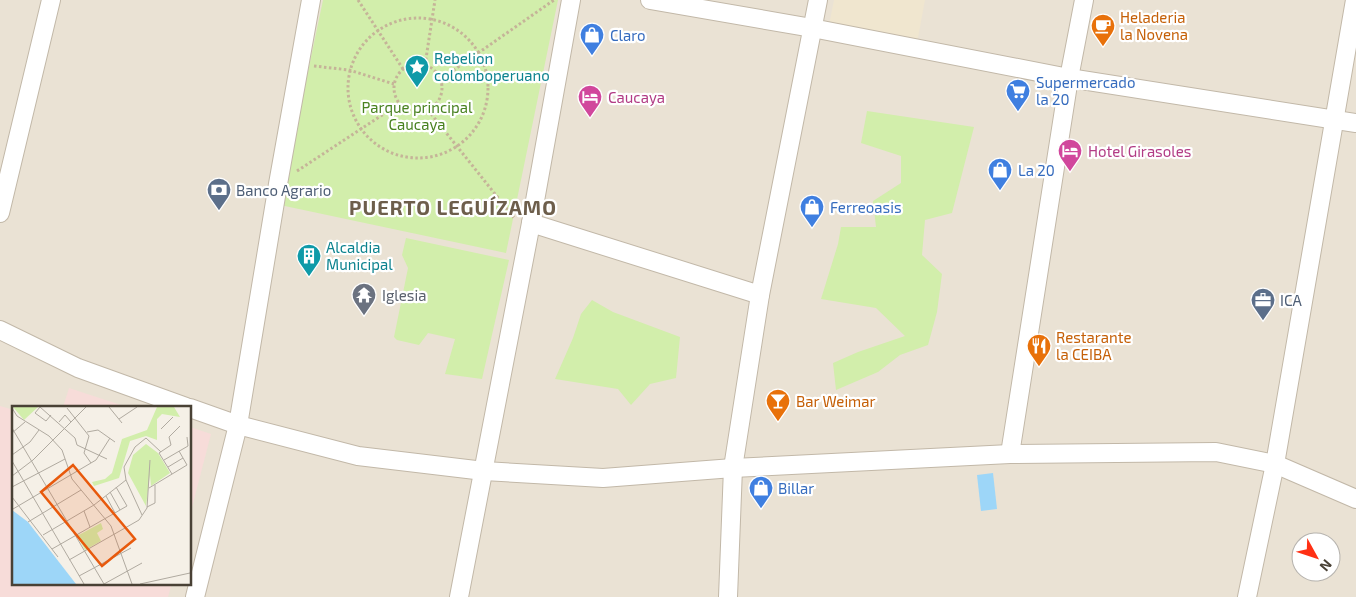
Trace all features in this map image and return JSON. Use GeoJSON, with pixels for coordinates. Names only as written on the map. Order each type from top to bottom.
{"type":"FeatureCollection","features":[{"type":"Feature","properties":{"kind":"street"},"geometry":{"type":"LineString","coordinates":[[0,213],[51,0]]}},
{"type":"Feature","properties":{"kind":"street"},"geometry":{"type":"LineString","coordinates":[[195,597],[238,425],[311,0]]}},
{"type":"Feature","properties":{"kind":"street"},"geometry":{"type":"LineString","coordinates":[[459,597],[531,223],[571,0]]}},
{"type":"Feature","properties":{"kind":"street"},"geometry":{"type":"LineString","coordinates":[[650,0],[812,28],[1068,78],[1356,123]]}},
{"type":"Feature","properties":{"kind":"street"},"geometry":{"type":"LineString","coordinates":[[728,597],[733,468],[760,295],[818,0]]}},
{"type":"Feature","properties":{"kind":"street"},"geometry":{"type":"LineString","coordinates":[[1010,454],[1068,78],[1084,0]]}},
{"type":"Feature","properties":{"kind":"street"},"geometry":{"type":"LineString","coordinates":[[1247,597],[1275,464],[1355,0]]}},
{"type":"Feature","properties":{"kind":"street"},"geometry":{"type":"LineString","coordinates":[[531,223],[760,295]]}},
{"type":"Feature","properties":{"kind":"street"},"geometry":{"type":"LineString","coordinates":[[0,330],[78,368],[183,406]]}},
{"type":"Feature","properties":{"kind":"street"},"geometry":{"type":"LineString","coordinates":[[191,408],[238,425],[358,456],[484,471],[603,478],[733,468],[1010,454],[1216,452],[1275,464],[1356,499]]}},
{"type":"Feature","properties":{"kind":"path"},"geometry":{"type":"LineString","coordinates":[[358,0],[403,69]]}},
{"type":"Feature","properties":{"kind":"path"},"geometry":{"type":"LineString","coordinates":[[425,65],[435,0]]}},
{"type":"Feature","properties":{"kind":"path"},"geometry":{"type":"LineString","coordinates":[[441,79],[554,0]]}},
{"type":"Feature","properties":{"kind":"path"},"geometry":{"type":"LineString","coordinates":[[401,20],[432,20],[450,25],[473,45],[479,53],[486,73],[486,103],[473,131],[457,147],[424,158],[397,156],[373,143],[361,130],[348,97],[350,70],[360,48],[378,30],[401,20]]}},
{"type":"Feature","properties":{"kind":"path"},"geometry":{"type":"LineString","coordinates":[[299,64],[350,70],[394,84]]}},
{"type":"Feature","properties":{"kind":"path"},"geometry":{"type":"LineString","coordinates":[[411,65],[425,65],[436,72],[441,79],[441,97],[436,105],[428,110],[418,113],[408,111],[399,104],[394,95],[394,84],[397,76],[403,69],[411,65]]}},
{"type":"Feature","properties":{"kind":"path"},"geometry":{"type":"LineString","coordinates":[[278,184],[399,104]]}},
{"type":"Feature","properties":{"kind":"path"},"geometry":{"type":"LineString","coordinates":[[428,110],[514,219],[531,223]]}},
{"type":"Feature","properties":{"kind":"shaded area"},"geometry":{"type":"Polygon","coordinates":[[[0,0],[1356,0],[1356,597],[0,597],[0,0]]]}},
{"type":"Feature","properties":{"kind":"shaded area"},"geometry":{"type":"Polygon","coordinates":[[[834,0],[925,0],[917,43],[829,25],[834,0]]]}},
{"type":"Feature","properties":{"kind":"shaded area"},"geometry":{"type":"Polygon","coordinates":[[[69,388],[124,406],[63,406],[69,388]]]}},
{"type":"Feature","properties":{"kind":"shaded area"},"geometry":{"type":"Polygon","coordinates":[[[0,406],[12,409],[12,584],[172,584],[168,597],[0,597],[0,406]]]}},
{"type":"Feature","properties":{"kind":"shaded area"},"geometry":{"type":"Polygon","coordinates":[[[191,427],[211,434],[191,511],[191,427]]]}},
{"type":"Feature","properties":{"kind":"green space","name":"Parque principal Caucaya"},"geometry":{"type":"Polygon","coordinates":[[[323,0],[558,0],[506,253],[280,205],[323,0]]]}},
{"type":"Feature","properties":{"kind":"green space"},"geometry":{"type":"Polygon","coordinates":[[[867,111],[974,127],[952,213],[925,220],[922,255],[942,274],[937,312],[928,345],[900,355],[878,372],[836,390],[833,363],[858,352],[905,336],[876,308],[821,299],[838,244],[841,227],[876,227],[873,201],[901,183],[901,156],[861,143],[867,111]]]}},
{"type":"Feature","properties":{"kind":"green space"},"geometry":{"type":"Polygon","coordinates":[[[406,238],[509,260],[482,379],[445,374],[455,339],[428,333],[419,345],[397,340],[394,337],[408,268],[402,255],[406,238]]]}},
{"type":"Feature","properties":{"kind":"green space"},"geometry":{"type":"Polygon","coordinates":[[[592,300],[613,312],[680,337],[676,378],[650,384],[631,405],[618,389],[555,379],[581,314],[592,300]]]}},
{"type":"Feature","properties":{"kind":"water"},"geometry":{"type":"Polygon","coordinates":[[[993,473],[997,509],[981,511],[977,475],[993,473]]]}},
{"type":"Feature","properties":{"kind":"place","name":"Heladeria la Novena"},"geometry":{"type":"Point","coordinates":[1103,47]}},
{"type":"Feature","properties":{"kind":"place","name":"Claro"},"geometry":{"type":"Point","coordinates":[592,56]}},
{"type":"Feature","properties":{"kind":"place","name":"Rebelion colomboperuano"},"geometry":{"type":"Point","coordinates":[417,88]}},
{"type":"Feature","properties":{"kind":"place","name":"Supermercado la 20"},"geometry":{"type":"Point","coordinates":[1018,112]}},
{"type":"Feature","properties":{"kind":"place","name":"Caucaya"},"geometry":{"type":"Point","coordinates":[590,118]}},
{"type":"Feature","properties":{"kind":"place","name":"Hotel Girasoles"},"geometry":{"type":"Point","coordinates":[1070,172]}},
{"type":"Feature","properties":{"kind":"place","name":"La 20"},"geometry":{"type":"Point","coordinates":[1000,191]}},
{"type":"Feature","properties":{"kind":"place","name":"Banco Agrario"},"geometry":{"type":"Point","coordinates":[219,211]}},
{"type":"Feature","properties":{"kind":"place","name":"Ferreoasis"},"geometry":{"type":"Point","coordinates":[812,228]}},
{"type":"Feature","properties":{"kind":"place","name":"Alcaldia Municipal"},"geometry":{"type":"Point","coordinates":[309,277]}},
{"type":"Feature","properties":{"kind":"place","name":"Iglesia"},"geometry":{"type":"Point","coordinates":[364,316]}},
{"type":"Feature","properties":{"kind":"place","name":"ICA"},"geometry":{"type":"Point","coordinates":[1263,321]}},
{"type":"Feature","properties":{"kind":"place","name":"Restarante la CEIBA"},"geometry":{"type":"Point","coordinates":[1039,367]}},
{"type":"Feature","properties":{"kind":"place","name":"Bar Weimar"},"geometry":{"type":"Point","coordinates":[778,422]}},
{"type":"Feature","properties":{"kind":"place","name":"Billar"},"geometry":{"type":"Point","coordinates":[761,509]}},
{"type":"Feature","properties":{"kind":"district","name":"PUERTO LEGUÍZAMO"},"geometry":{"type":"Point","coordinates":[453,207]}}]}
